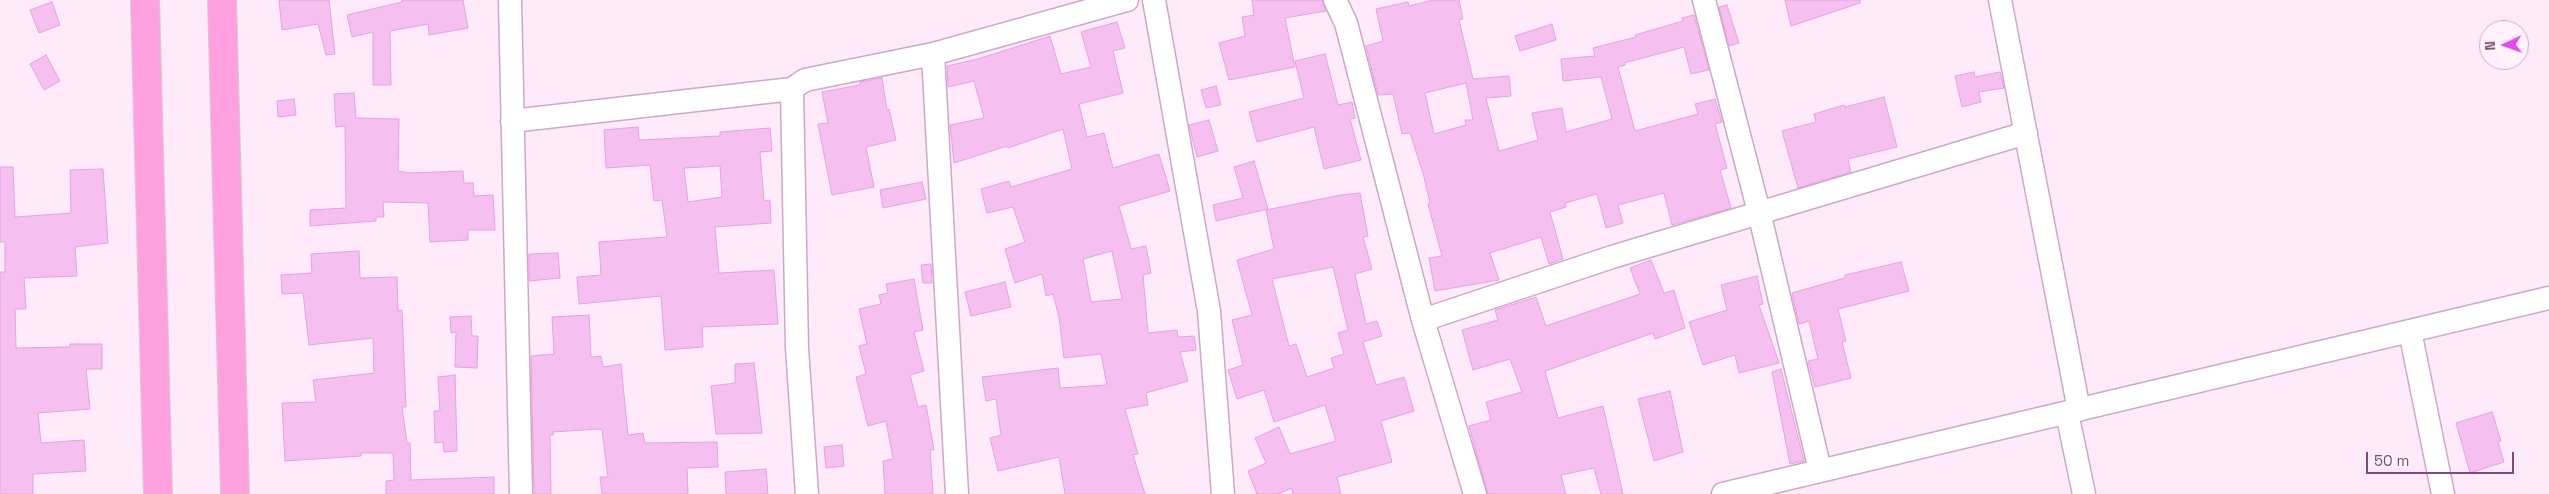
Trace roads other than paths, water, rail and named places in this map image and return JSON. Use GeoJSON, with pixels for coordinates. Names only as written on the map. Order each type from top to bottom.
{"type":"FeatureCollection","features":[{"type":"Feature","properties":{"kind":"main road"},"geometry":{"type":"LineString","coordinates":[[145,0],[158,494]]}},
{"type":"Feature","properties":{"kind":"main road"},"geometry":{"type":"LineString","coordinates":[[222,0],[236,494]]}},
{"type":"Feature","properties":{"kind":"street"},"geometry":{"type":"LineString","coordinates":[[510,0],[521,494]]}},
{"type":"Feature","properties":{"kind":"street"},"geometry":{"type":"LineString","coordinates":[[512,121],[792,89],[805,80],[933,54],[1127,0]]}},
{"type":"Feature","properties":{"kind":"street"},"geometry":{"type":"LineString","coordinates":[[1156,0],[1209,311],[1223,494]]}},
{"type":"Feature","properties":{"kind":"street"},"geometry":{"type":"LineString","coordinates":[[1336,0],[1346,24],[1423,320],[1474,494]]}},
{"type":"Feature","properties":{"kind":"street"},"geometry":{"type":"LineString","coordinates":[[1704,0],[1759,212],[1820,470]]}},
{"type":"Feature","properties":{"kind":"street"},"geometry":{"type":"LineString","coordinates":[[2000,0],[2026,133],[2073,412],[2084,494]]}},
{"type":"Feature","properties":{"kind":"street"},"geometry":{"type":"LineString","coordinates":[[933,54],[957,494]]}},
{"type":"Feature","properties":{"kind":"street"},"geometry":{"type":"LineString","coordinates":[[792,89],[797,348],[807,494]]}},
{"type":"Feature","properties":{"kind":"street"},"geometry":{"type":"LineString","coordinates":[[1423,320],[1612,257],[2026,133]]}},
{"type":"Feature","properties":{"kind":"street"},"geometry":{"type":"LineString","coordinates":[[1723,494],[2549,298]]}},
{"type":"Feature","properties":{"kind":"street"},"geometry":{"type":"LineString","coordinates":[[2410,331],[2443,494]]}}]}
